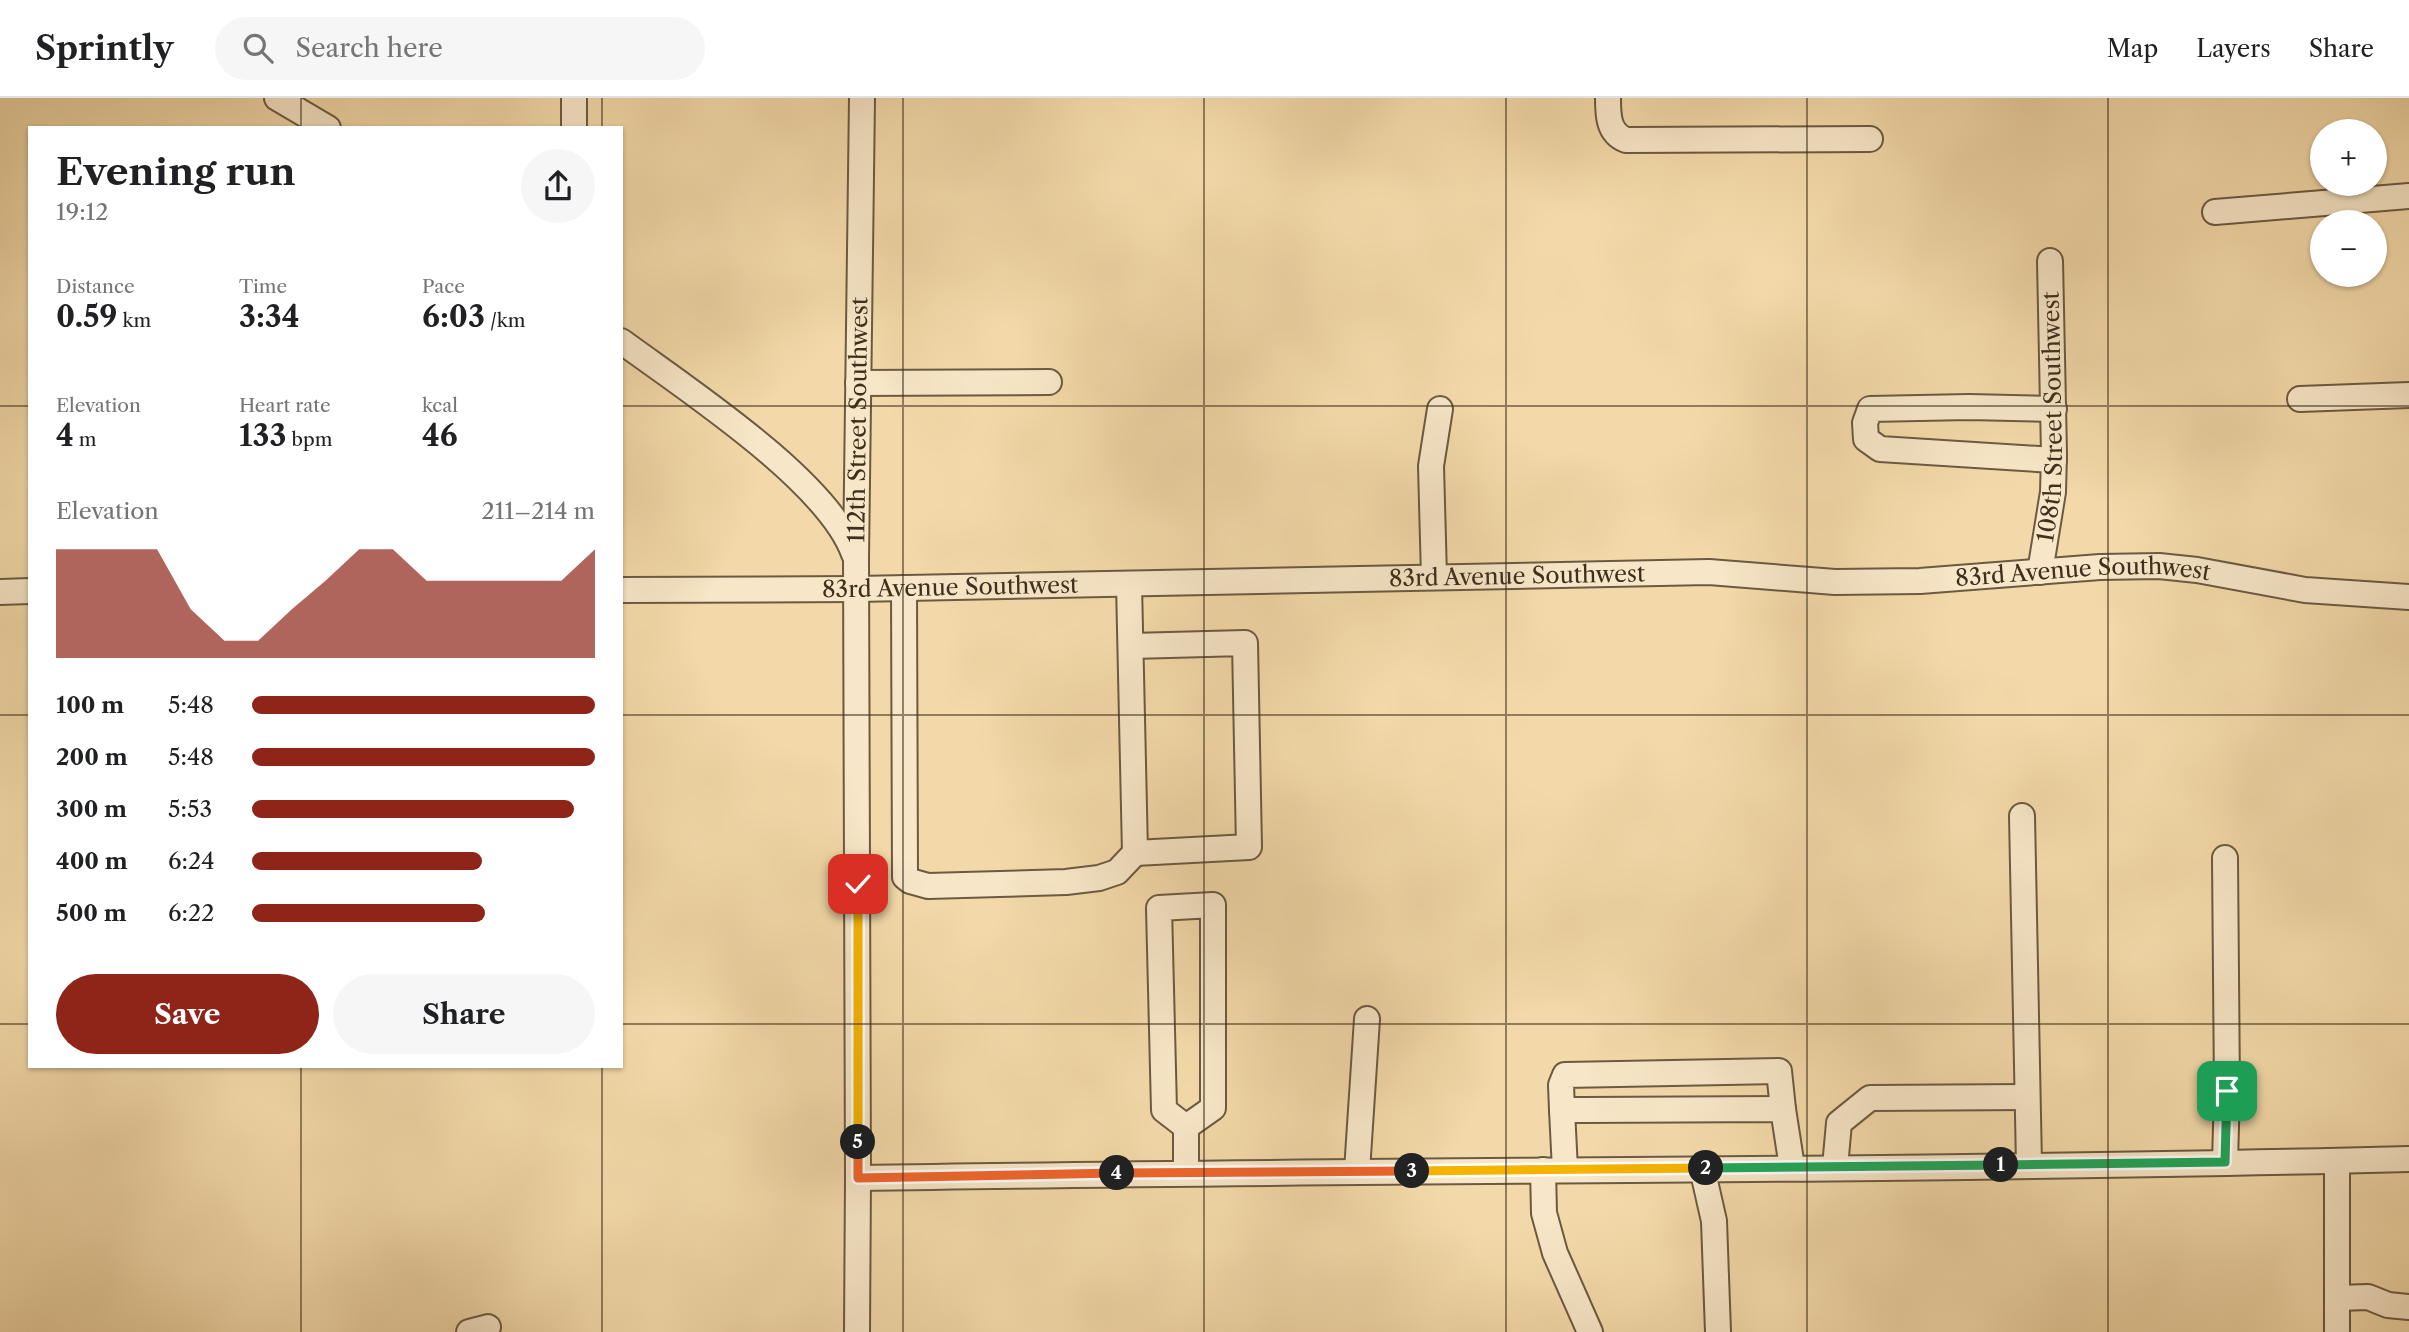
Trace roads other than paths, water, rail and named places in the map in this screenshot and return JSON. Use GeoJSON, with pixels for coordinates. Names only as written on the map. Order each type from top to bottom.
{"type":"FeatureCollection","features":[{"type":"Feature","properties":{"kind":"street"},"geometry":{"type":"LineString","coordinates":[[277,98],[316,125]]}},
{"type":"Feature","properties":{"kind":"street"},"geometry":{"type":"LineString","coordinates":[[574,98],[574,126]]}},
{"type":"Feature","properties":{"kind":"street","name":"112th Street Southwest"},"geometry":{"type":"LineString","coordinates":[[856,1332],[856,558],[862,98]]}},
{"type":"Feature","properties":{"kind":"street"},"geometry":{"type":"LineString","coordinates":[[1608,98],[1611,127],[1618,137],[1633,141],[1870,139]]}},
{"type":"Feature","properties":{"kind":"street"},"geometry":{"type":"LineString","coordinates":[[2215,212],[2409,196]]}},
{"type":"Feature","properties":{"kind":"street","name":"108th Street Southwest"},"geometry":{"type":"LineString","coordinates":[[2040,572],[2053,492],[2050,261]]}},
{"type":"Feature","properties":{"kind":"street"},"geometry":{"type":"LineString","coordinates":[[623,342],[739,429],[797,478],[842,530],[856,558]]}},
{"type":"Feature","properties":{"kind":"street"},"geometry":{"type":"LineString","coordinates":[[858,383],[1049,382]]}},
{"type":"Feature","properties":{"kind":"street"},"geometry":{"type":"LineString","coordinates":[[2300,399],[2409,395]]}},
{"type":"Feature","properties":{"kind":"street"},"geometry":{"type":"LineString","coordinates":[[2054,408],[1870,409],[1865,423],[1866,439],[1881,449],[2054,460]]}},
{"type":"Feature","properties":{"kind":"street"},"geometry":{"type":"LineString","coordinates":[[1434,577],[1431,466],[1440,409]]}},
{"type":"Feature","properties":{"kind":"street","name":"83rd Avenue Southwest"},"geometry":{"type":"LineString","coordinates":[[623,590],[857,589],[1709,572],[1835,582],[1920,581],[2100,567],[2160,566],[2305,590],[2409,597]]}},
{"type":"Feature","properties":{"kind":"street"},"geometry":{"type":"LineString","coordinates":[[1129,584],[1135,853]]}},
{"type":"Feature","properties":{"kind":"street"},"geometry":{"type":"LineString","coordinates":[[904,588],[905,877],[928,886],[1066,882],[1099,878],[1117,872],[1135,853],[1249,847],[1245,643],[1131,646]]}},
{"type":"Feature","properties":{"kind":"street"},"geometry":{"type":"LineString","coordinates":[[0,592],[28,592]]}},
{"type":"Feature","properties":{"kind":"street"},"geometry":{"type":"LineString","coordinates":[[2022,816],[2029,1165]]}},
{"type":"Feature","properties":{"kind":"street"},"geometry":{"type":"LineString","coordinates":[[2225,858],[2225,1162]]}},
{"type":"Feature","properties":{"kind":"street"},"geometry":{"type":"LineString","coordinates":[[1213,905],[1213,1108],[1186,1127],[1164,1110],[1159,908],[1213,905]]}},
{"type":"Feature","properties":{"kind":"street"},"geometry":{"type":"LineString","coordinates":[[1357,1171],[1367,1019]]}},
{"type":"Feature","properties":{"kind":"street"},"geometry":{"type":"LineString","coordinates":[[1590,1332],[1555,1253],[1545,1213],[1562,1110],[1560,1085],[1565,1075],[1779,1071],[1792,1167]]}},
{"type":"Feature","properties":{"kind":"street"},"geometry":{"type":"LineString","coordinates":[[1835,1167],[1839,1123],[1870,1098],[2027,1097]]}},
{"type":"Feature","properties":{"kind":"street"},"geometry":{"type":"LineString","coordinates":[[1562,1110],[1783,1109]]}},
{"type":"Feature","properties":{"kind":"street"},"geometry":{"type":"LineString","coordinates":[[1186,1127],[1186,1172]]}},
{"type":"Feature","properties":{"kind":"street"},"geometry":{"type":"LineString","coordinates":[[858,1178],[2409,1159]]}},
{"type":"Feature","properties":{"kind":"street"},"geometry":{"type":"LineString","coordinates":[[2337,1161],[2337,1332]]}},
{"type":"Feature","properties":{"kind":"street"},"geometry":{"type":"LineString","coordinates":[[1702,1168],[1714,1221],[1718,1332]]}},
{"type":"Feature","properties":{"kind":"street"},"geometry":{"type":"LineString","coordinates":[[2337,1298],[2368,1297],[2388,1305],[2409,1307]]}}]}
